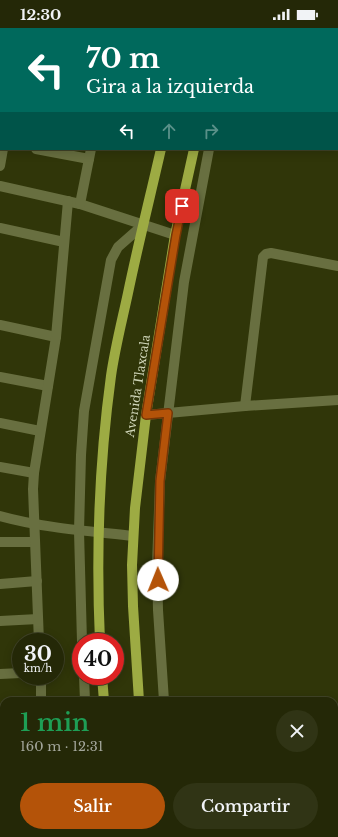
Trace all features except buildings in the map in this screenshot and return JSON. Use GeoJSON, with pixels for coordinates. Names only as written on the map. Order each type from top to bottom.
{"type":"FeatureCollection","features":[{"type":"Feature","properties":{"kind":"main road"},"geometry":{"type":"LineString","coordinates":[[100,633],[98,604],[99,532],[105,432],[111,376],[143,225],[161,150]]}},
{"type":"Feature","properties":{"kind":"main road","name":"Avenida Tlaxcala"},"geometry":{"type":"LineString","coordinates":[[139,697],[133,606],[133,536],[139,471],[146,415],[176,235],[194,150]]}},
{"type":"Feature","properties":{"kind":"main road"},"geometry":{"type":"LineString","coordinates":[[103,685],[104,697]]}},
{"type":"Feature","properties":{"kind":"street"},"geometry":{"type":"LineString","coordinates":[[0,166],[3,150]]}},
{"type":"Feature","properties":{"kind":"street"},"geometry":{"type":"LineString","coordinates":[[41,150],[89,159]]}},
{"type":"Feature","properties":{"kind":"street"},"geometry":{"type":"LineString","coordinates":[[80,204],[91,150]]}},
{"type":"Feature","properties":{"kind":"street"},"geometry":{"type":"LineString","coordinates":[[164,697],[158,610],[157,566],[160,481],[184,282],[209,150]]}},
{"type":"Feature","properties":{"kind":"street"},"geometry":{"type":"LineString","coordinates":[[0,186],[80,204],[176,235]]}},
{"type":"Feature","properties":{"kind":"street"},"geometry":{"type":"LineString","coordinates":[[39,633],[34,524],[34,473],[56,337],[68,201]]}},
{"type":"Feature","properties":{"kind":"street"},"geometry":{"type":"LineString","coordinates":[[82,633],[79,531],[80,455],[84,411],[109,271],[114,253],[118,247],[143,225]]}},
{"type":"Feature","properties":{"kind":"street"},"geometry":{"type":"LineString","coordinates":[[0,228],[64,242]]}},
{"type":"Feature","properties":{"kind":"street"},"geometry":{"type":"LineString","coordinates":[[245,406],[264,257],[266,254],[271,253],[338,266]]}},
{"type":"Feature","properties":{"kind":"street"},"geometry":{"type":"LineString","coordinates":[[0,325],[56,337]]}},
{"type":"Feature","properties":{"kind":"street"},"geometry":{"type":"LineString","coordinates":[[0,377],[48,386]]}},
{"type":"Feature","properties":{"kind":"street"},"geometry":{"type":"LineString","coordinates":[[146,415],[245,406],[338,400]]}},
{"type":"Feature","properties":{"kind":"street"},"geometry":{"type":"LineString","coordinates":[[0,423],[40,431]]}},
{"type":"Feature","properties":{"kind":"street"},"geometry":{"type":"LineString","coordinates":[[0,467],[34,473]]}},
{"type":"Feature","properties":{"kind":"street"},"geometry":{"type":"LineString","coordinates":[[0,516],[34,524],[79,531],[133,536]]}},
{"type":"Feature","properties":{"kind":"street"},"geometry":{"type":"LineString","coordinates":[[0,542],[35,542]]}},
{"type":"Feature","properties":{"kind":"street"},"geometry":{"type":"LineString","coordinates":[[0,584],[37,581]]}},
{"type":"Feature","properties":{"kind":"street"},"geometry":{"type":"LineString","coordinates":[[0,621],[38,619]]}},
{"type":"Feature","properties":{"kind":"street"},"geometry":{"type":"LineString","coordinates":[[0,674],[12,673]]}},
{"type":"Feature","properties":{"kind":"street"},"geometry":{"type":"LineString","coordinates":[[41,685],[41,697]]}},
{"type":"Feature","properties":{"kind":"street"},"geometry":{"type":"LineString","coordinates":[[84,685],[85,697]]}},
{"type":"Feature","properties":{"kind":"route"},"geometry":{"type":"LineString","coordinates":[[158,580],[157,566],[160,481],[168,413],[146,415],[182,206]]}}]}
